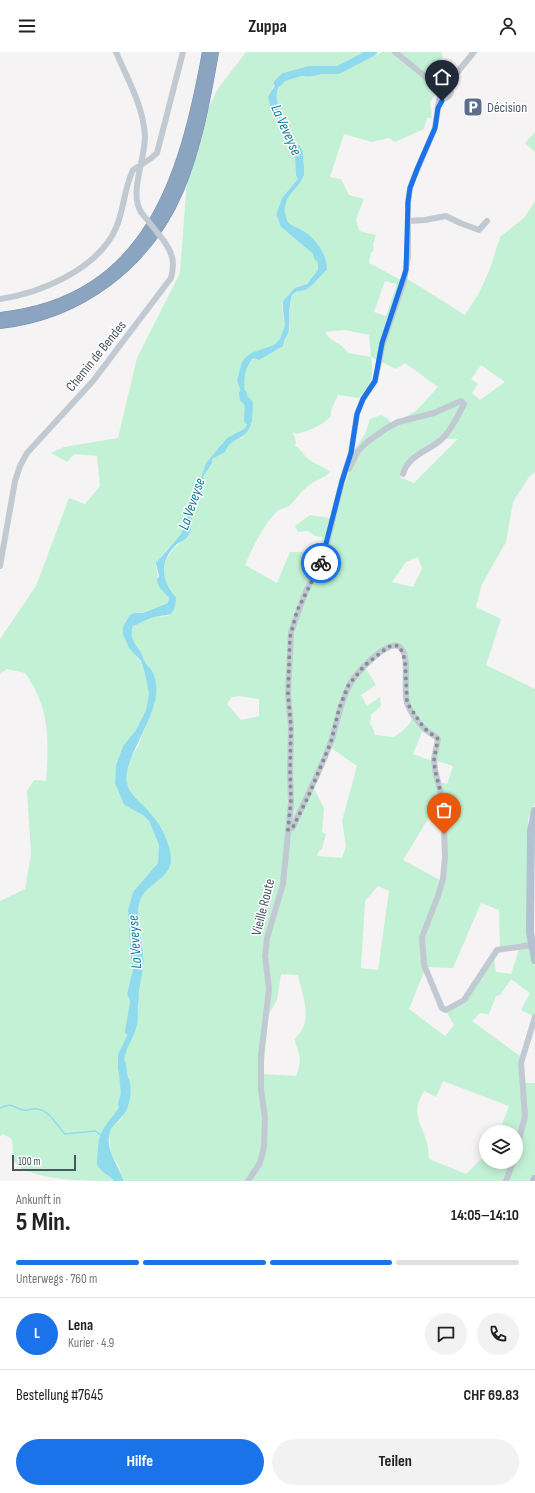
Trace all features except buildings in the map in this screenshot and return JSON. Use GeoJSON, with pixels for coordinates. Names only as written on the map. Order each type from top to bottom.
{"type":"FeatureCollection","features":[{"type":"Feature","properties":{"kind":"highway"},"geometry":{"type":"LineString","coordinates":[[0,317],[40,309],[82,291],[110,272],[141,241],[163,207],[178,171],[192,123],[207,52]]}},
{"type":"Feature","properties":{"kind":"highway"},"geometry":{"type":"LineString","coordinates":[[0,324],[43,316],[75,303],[114,278],[146,246],[169,211],[183,180],[198,130],[214,52]]}},
{"type":"Feature","properties":{"kind":"main road"},"geometry":{"type":"LineString","coordinates":[[535,811],[533,829],[531,945],[535,960]]}},
{"type":"Feature","properties":{"kind":"street","name":"Chemin de Bendes"},"geometry":{"type":"LineString","coordinates":[[0,566],[15,481],[20,466],[30,450],[93,381],[171,278],[174,267],[173,257],[164,241],[138,207],[136,194],[144,147],[144,125],[135,97],[116,52]]}},
{"type":"Feature","properties":{"kind":"street"},"geometry":{"type":"LineString","coordinates":[[0,299],[24,294],[54,283],[74,272],[102,248],[112,236],[118,224],[131,173],[142,163],[157,153],[183,52]]}},
{"type":"Feature","properties":{"kind":"street"},"geometry":{"type":"LineString","coordinates":[[395,52],[444,90]]}},
{"type":"Feature","properties":{"kind":"street"},"geometry":{"type":"LineString","coordinates":[[342,481],[351,453],[357,414],[363,399],[375,381],[382,343],[404,281],[408,259],[410,188],[435,128],[438,108],[444,90],[474,52]]}},
{"type":"Feature","properties":{"kind":"street"},"geometry":{"type":"LineString","coordinates":[[438,108],[446,98],[443,96],[444,90]]}},
{"type":"Feature","properties":{"kind":"street"},"geometry":{"type":"LineString","coordinates":[[408,221],[425,220],[446,216],[479,230],[487,221]]}},
{"type":"Feature","properties":{"kind":"street"},"geometry":{"type":"LineString","coordinates":[[342,481],[358,451],[367,442],[398,422],[434,413],[461,401],[464,404],[451,428],[441,440],[409,462],[403,474]]}},
{"type":"Feature","properties":{"kind":"street","name":"Vieille Route"},"geometry":{"type":"LineString","coordinates":[[248,1181],[260,1163],[264,1147],[265,1124],[261,1090],[261,1054],[268,989],[265,956],[267,938],[283,884],[291,800],[291,727],[288,694],[290,637],[297,611],[324,556],[342,481]]}},
{"type":"Feature","properties":{"kind":"street"},"geometry":{"type":"LineString","coordinates":[[288,830],[293,827],[308,797],[331,742],[339,709],[350,684],[360,670],[385,649],[392,645],[398,646],[404,656],[408,705],[424,728],[438,739],[434,759],[435,770],[443,802],[445,856],[440,890],[422,937],[424,965],[442,1008],[446,1010],[464,1000],[497,950],[531,945]]}},
{"type":"Feature","properties":{"kind":"street"},"geometry":{"type":"LineString","coordinates":[[523,1125],[525,1116],[521,1064],[535,1017]]}},
{"type":"Feature","properties":{"kind":"street"},"geometry":{"type":"LineString","coordinates":[[506,1181],[510,1169]]}},
{"type":"Feature","properties":{"kind":"green space"},"geometry":{"type":"Polygon","coordinates":[[[246,52],[369,52],[367,54],[375,56],[382,52],[441,52],[443,57],[436,64],[434,72],[446,80],[441,84],[434,81],[432,86],[436,94],[430,102],[432,118],[427,118],[424,129],[395,142],[389,138],[372,142],[344,134],[330,177],[341,179],[349,195],[364,199],[356,219],[359,231],[376,235],[373,244],[374,251],[371,252],[369,263],[399,279],[406,278],[465,315],[479,293],[490,269],[500,237],[525,217],[535,201],[535,472],[529,477],[513,502],[506,542],[482,584],[476,607],[501,619],[486,665],[535,689],[535,803],[528,819],[528,942],[535,963],[535,1017],[521,1010],[530,993],[511,979],[500,995],[496,996],[489,1014],[480,1013],[472,1021],[524,1059],[523,1083],[535,1083],[535,1181],[123,1181],[119,1166],[111,1154],[109,1135],[114,1125],[121,1120],[129,1104],[129,1078],[124,1069],[123,1061],[128,1043],[137,1024],[138,1000],[144,953],[140,924],[137,915],[144,891],[153,884],[171,859],[151,813],[140,804],[132,794],[127,783],[125,773],[155,704],[152,671],[145,663],[140,652],[132,641],[131,633],[133,626],[152,617],[168,616],[176,597],[165,580],[165,564],[173,550],[188,537],[194,505],[202,493],[205,481],[202,478],[212,463],[211,459],[221,454],[232,442],[243,437],[251,420],[244,386],[244,377],[248,364],[253,359],[241,364],[237,381],[243,397],[247,425],[244,429],[227,438],[206,463],[181,534],[161,556],[156,567],[159,587],[169,598],[168,603],[143,613],[134,613],[125,622],[135,655],[140,661],[145,674],[149,694],[146,710],[136,730],[123,746],[116,765],[115,783],[124,805],[143,815],[149,821],[159,845],[158,863],[133,892],[128,910],[130,953],[133,969],[127,994],[133,1006],[131,1022],[128,1024],[127,1036],[118,1054],[125,1094],[117,1111],[99,1137],[101,1170],[107,1173],[114,1181],[75,1180],[31,1173],[20,1168],[14,1161],[12,1139],[3,1134],[0,1136],[0,901],[25,889],[31,854],[27,791],[34,780],[46,781],[48,752],[46,725],[43,712],[33,686],[25,673],[7,669],[0,674],[0,639],[36,586],[69,498],[85,504],[100,486],[97,456],[75,454],[67,462],[51,453],[64,447],[118,438],[137,358],[180,273],[187,180],[200,145],[207,112],[217,90],[246,52]],[[321,67],[284,77],[278,80],[272,88],[280,123],[287,139],[299,153],[301,169],[297,180],[282,198],[276,215],[279,220],[311,247],[315,254],[318,270],[310,281],[291,292],[284,300],[282,309],[285,332],[281,339],[269,349],[254,358],[268,355],[279,348],[290,329],[288,321],[292,295],[297,291],[310,287],[327,270],[303,231],[286,222],[284,209],[285,204],[289,195],[302,180],[303,160],[281,116],[276,99],[277,90],[288,78],[323,74],[321,67]],[[385,281],[374,312],[386,316],[397,284],[385,281]],[[345,330],[325,332],[327,336],[346,349],[348,353],[371,357],[369,335],[345,330]],[[371,357],[371,379],[367,388],[359,398],[338,395],[331,410],[331,416],[320,425],[307,431],[297,434],[293,432],[296,442],[295,446],[300,449],[308,459],[330,472],[302,491],[289,506],[279,510],[274,515],[259,536],[245,565],[277,583],[290,552],[318,552],[323,537],[315,536],[308,531],[298,532],[295,526],[310,515],[331,518],[350,470],[353,452],[365,434],[370,419],[381,415],[387,418],[392,424],[416,411],[438,387],[405,363],[396,369],[371,357]],[[481,365],[471,379],[478,384],[472,393],[480,400],[505,382],[481,365]],[[443,439],[421,453],[399,477],[414,483],[458,439],[443,439]],[[418,557],[406,562],[392,582],[413,587],[422,569],[418,557]],[[392,646],[365,667],[376,685],[361,695],[367,706],[380,697],[381,706],[371,715],[370,725],[372,726],[375,735],[394,737],[409,725],[411,720],[410,710],[403,689],[403,659],[400,650],[392,646]],[[239,696],[232,697],[227,704],[241,720],[259,716],[259,699],[239,696]],[[422,732],[413,754],[432,761],[440,738],[422,732]],[[330,747],[323,752],[311,783],[324,808],[322,832],[326,834],[322,849],[318,852],[317,856],[342,858],[346,846],[342,821],[357,766],[330,747]],[[437,761],[439,782],[447,784],[453,766],[437,761]],[[433,811],[403,860],[442,881],[443,831],[449,820],[433,811]],[[378,886],[365,901],[361,968],[378,970],[389,891],[378,886]],[[481,903],[453,968],[426,967],[409,1009],[445,1036],[454,1025],[445,1009],[463,999],[493,952],[496,972],[511,974],[521,943],[500,947],[499,910],[481,903]],[[281,974],[277,1000],[267,1017],[263,1074],[296,1076],[300,1059],[295,1039],[301,1032],[306,1016],[306,1008],[298,975],[281,974]],[[443,1081],[436,1097],[424,1091],[420,1099],[417,1112],[428,1145],[429,1159],[466,1174],[479,1161],[479,1169],[523,1169],[523,1125],[502,1125],[509,1106],[443,1081]]]}},
{"type":"Feature","properties":{"kind":"green space"},"geometry":{"type":"Polygon","coordinates":[[[535,132],[535,152],[525,143],[535,132]]]}},
{"type":"Feature","properties":{"kind":"water"},"geometry":{"type":"Polygon","coordinates":[[[321,67],[336,69],[336,71],[312,76],[297,76],[288,78],[279,86],[277,96],[279,108],[284,121],[297,148],[302,160],[304,170],[303,177],[286,203],[286,222],[308,234],[316,242],[323,253],[327,264],[327,270],[306,290],[297,291],[292,295],[289,330],[283,346],[259,360],[253,358],[246,370],[244,383],[251,420],[249,429],[227,447],[225,452],[212,459],[212,463],[203,477],[205,481],[202,493],[192,512],[190,533],[171,551],[165,564],[164,571],[167,584],[176,597],[174,609],[169,614],[151,618],[133,626],[132,630],[133,640],[153,674],[156,683],[156,692],[150,717],[129,765],[126,775],[127,783],[131,793],[155,818],[167,840],[171,858],[167,871],[143,895],[139,906],[138,919],[143,963],[138,1000],[138,1019],[124,1062],[124,1067],[130,1085],[130,1100],[125,1113],[110,1132],[109,1146],[123,1179],[123,1181],[114,1181],[100,1169],[97,1164],[97,1158],[99,1138],[103,1129],[120,1106],[123,1093],[122,1078],[118,1070],[118,1054],[127,1036],[128,1024],[131,1021],[133,1007],[127,994],[133,969],[130,953],[128,910],[133,892],[158,863],[159,845],[149,821],[143,815],[124,805],[115,783],[116,765],[123,746],[136,730],[146,710],[149,694],[141,661],[129,648],[123,634],[123,627],[129,616],[134,613],[143,613],[168,603],[169,598],[159,587],[157,580],[159,576],[156,563],[181,534],[206,463],[227,438],[244,429],[247,425],[243,397],[237,381],[241,364],[251,353],[274,345],[280,339],[285,326],[283,301],[295,288],[307,284],[318,270],[315,254],[311,247],[279,220],[276,215],[282,198],[297,180],[301,169],[299,153],[291,146],[286,137],[277,114],[271,108],[268,97],[278,80],[321,67]]]}},
{"type":"Feature","properties":{"kind":"waterway","name":"La Veveyse"},"geometry":{"type":"LineString","coordinates":[[278,83],[284,77],[309,70],[338,70],[373,52]]}},
{"type":"Feature","properties":{"kind":"waterway","name":"La Veveyse"},"geometry":{"type":"LineString","coordinates":[[297,149],[299,153],[300,174]]}},
{"type":"Feature","properties":{"kind":"waterway","name":"La Veveyse"},"geometry":{"type":"LineString","coordinates":[[281,214],[284,224],[316,251],[318,257]]}},
{"type":"Feature","properties":{"kind":"waterway","name":"La Veveyse"},"geometry":{"type":"LineString","coordinates":[[243,394],[244,399],[249,403],[248,420]]}},
{"type":"Feature","properties":{"kind":"waterway","name":"La Veveyse"},"geometry":{"type":"LineString","coordinates":[[129,1031],[135,997]]}},
{"type":"Feature","properties":{"kind":"waterway","name":"La Veveyse"},"geometry":{"type":"LineString","coordinates":[[122,1064],[125,1094],[122,1104]]}},
{"type":"Feature","properties":{"kind":"waterway"},"geometry":{"type":"LineString","coordinates":[[0,1108],[11,1105],[24,1110],[42,1110],[53,1119],[65,1134],[95,1131],[102,1136]]}},
{"type":"Feature","properties":{"kind":"way so far"},"geometry":{"type":"LineString","coordinates":[[321,563],[309,583],[297,611],[290,637],[288,694],[291,727],[291,800],[288,830],[293,827],[308,797],[331,742],[344,694],[354,677],[368,663],[391,645],[396,645],[400,647],[404,656],[406,668],[407,703],[424,728],[437,738],[439,742],[434,759],[436,776],[443,802],[444,834]]}},
{"type":"Feature","properties":{"kind":"place","name":"Décision"},"geometry":{"type":"Point","coordinates":[473,107]}},
{"type":"Feature","properties":{"kind":"route"},"geometry":{"type":"LineString","coordinates":[[321,563],[345,468],[351,453],[359,407],[377,376],[382,343],[406,270],[408,254],[408,202],[410,188],[433,134],[438,108],[442,101]]}}]}
